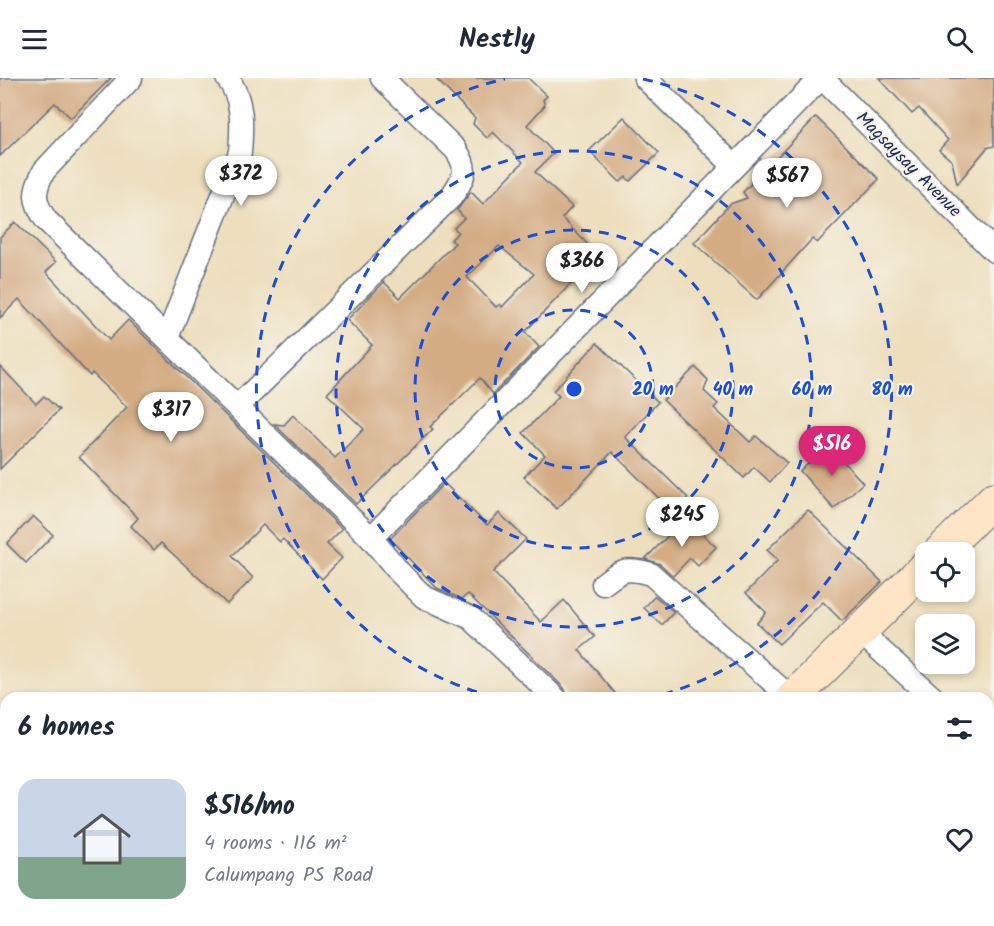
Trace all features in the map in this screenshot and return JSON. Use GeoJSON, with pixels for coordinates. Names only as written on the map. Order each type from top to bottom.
{"type":"FeatureCollection","features":[{"type":"Feature","properties":{"kind":"street"},"geometry":{"type":"LineString","coordinates":[[131,78],[44,171],[35,188],[34,199],[46,220],[371,538],[400,573],[424,597],[471,618],[549,692]]}},
{"type":"Feature","properties":{"kind":"street"},"geometry":{"type":"LineString","coordinates":[[167,338],[240,152],[242,119],[234,87],[228,78]]}},
{"type":"Feature","properties":{"kind":"street"},"geometry":{"type":"LineString","coordinates":[[238,406],[451,197],[464,173],[464,161],[455,149],[382,78]]}},
{"type":"Feature","properties":{"kind":"street"},"geometry":{"type":"LineString","coordinates":[[645,78],[734,166]]}},
{"type":"Feature","properties":{"kind":"street"},"geometry":{"type":"LineString","coordinates":[[371,538],[821,78]]}},
{"type":"Feature","properties":{"kind":"street","name":"Magsaysay Avenue"},"geometry":{"type":"LineString","coordinates":[[821,78],[994,251]]}},
{"type":"Feature","properties":{"kind":"street"},"geometry":{"type":"LineString","coordinates":[[950,542],[994,498]]}},
{"type":"Feature","properties":{"kind":"street"},"geometry":{"type":"LineString","coordinates":[[603,584],[621,570],[651,574],[785,692]]}},
{"type":"Feature","properties":{"kind":"street"},"geometry":{"type":"LineString","coordinates":[[798,692],[915,577]]}},
{"type":"Feature","properties":{"kind":"street"},"geometry":{"type":"LineString","coordinates":[[859,631],[926,692]]}},
{"type":"Feature","properties":{"kind":"building"},"geometry":{"type":"Polygon","coordinates":[[[0,78],[111,78],[71,118],[55,103],[0,156],[0,78]]]}},
{"type":"Feature","properties":{"kind":"building"},"geometry":{"type":"Polygon","coordinates":[[[435,78],[528,78],[547,96],[543,100],[545,105],[527,125],[554,153],[535,172],[572,207],[562,218],[598,255],[525,332],[539,347],[493,394],[480,378],[430,427],[433,429],[356,504],[274,424],[284,425],[293,415],[335,458],[364,429],[327,394],[372,345],[347,320],[384,282],[400,298],[455,243],[451,240],[458,232],[454,228],[464,218],[457,210],[471,192],[483,204],[523,162],[493,132],[487,138],[473,124],[475,118],[435,78]],[[499,246],[467,277],[496,307],[500,304],[502,307],[534,274],[499,246]]]}},
{"type":"Feature","properties":{"kind":"building"},"geometry":{"type":"Polygon","coordinates":[[[879,78],[994,78],[994,146],[987,148],[957,184],[952,161],[939,150],[948,140],[919,108],[912,114],[879,78]]]}},
{"type":"Feature","properties":{"kind":"building"},"geometry":{"type":"Polygon","coordinates":[[[624,117],[659,153],[630,181],[626,177],[620,182],[589,151],[624,117]]]}},
{"type":"Feature","properties":{"kind":"building"},"geometry":{"type":"Polygon","coordinates":[[[816,117],[879,179],[817,243],[812,239],[757,300],[694,243],[730,204],[747,198],[743,192],[816,117]]]}},
{"type":"Feature","properties":{"kind":"building"},"geometry":{"type":"Polygon","coordinates":[[[15,222],[56,262],[46,272],[109,340],[128,320],[342,529],[327,544],[342,558],[322,579],[283,539],[280,542],[263,525],[232,556],[253,578],[227,604],[161,543],[154,550],[131,526],[138,518],[79,457],[127,407],[92,373],[90,376],[19,299],[0,318],[0,237],[15,222]]]}},
{"type":"Feature","properties":{"kind":"building"},"geometry":{"type":"Polygon","coordinates":[[[597,343],[658,402],[625,437],[688,498],[673,512],[612,452],[557,509],[524,477],[545,455],[523,433],[559,396],[553,391],[597,343]]]}},
{"type":"Feature","properties":{"kind":"building"},"geometry":{"type":"Polygon","coordinates":[[[0,366],[36,404],[44,396],[59,410],[0,469],[0,366]]]}},
{"type":"Feature","properties":{"kind":"building"},"geometry":{"type":"Polygon","coordinates":[[[695,367],[708,380],[704,391],[718,404],[714,408],[750,442],[756,436],[787,463],[770,482],[754,467],[744,478],[663,400],[695,367]]]}},
{"type":"Feature","properties":{"kind":"building"},"geometry":{"type":"Polygon","coordinates":[[[829,445],[863,483],[834,509],[800,471],[829,445]]]}},
{"type":"Feature","properties":{"kind":"building"},"geometry":{"type":"Polygon","coordinates":[[[444,483],[487,525],[499,513],[526,539],[493,572],[541,622],[564,600],[595,637],[579,650],[614,692],[566,692],[468,594],[462,599],[437,588],[390,539],[444,483]]]}},
{"type":"Feature","properties":{"kind":"building"},"geometry":{"type":"Polygon","coordinates":[[[808,510],[882,582],[842,621],[823,602],[779,644],[757,623],[766,612],[746,593],[778,560],[767,550],[808,510]]]}},
{"type":"Feature","properties":{"kind":"building"},"geometry":{"type":"Polygon","coordinates":[[[33,516],[53,535],[26,563],[7,544],[33,516]]]}},
{"type":"Feature","properties":{"kind":"building"},"geometry":{"type":"Polygon","coordinates":[[[686,518],[716,547],[698,566],[690,558],[673,576],[660,564],[645,559],[686,518]]]}},
{"type":"Feature","properties":{"kind":"building"},"geometry":{"type":"Polygon","coordinates":[[[655,596],[674,612],[662,625],[644,608],[655,596]]]}}]}
